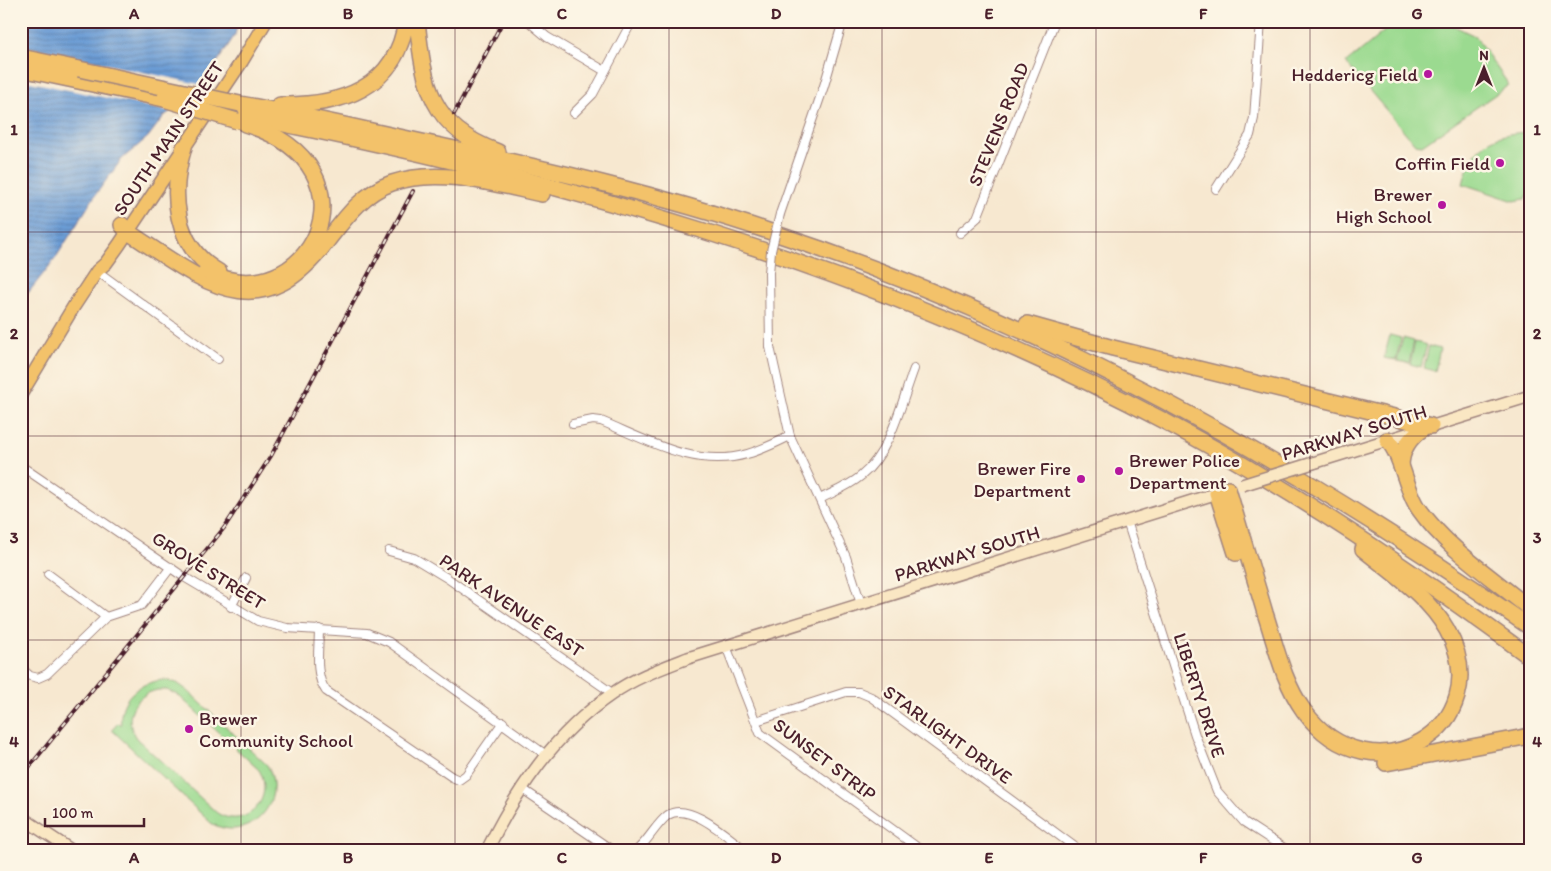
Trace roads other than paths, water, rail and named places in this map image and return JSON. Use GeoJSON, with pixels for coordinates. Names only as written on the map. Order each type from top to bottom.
{"type":"FeatureCollection","features":[{"type":"Feature","properties":{"kind":"highway"},"geometry":{"type":"LineString","coordinates":[[238,113],[316,104],[353,94],[373,82],[388,66],[400,44],[406,21]]}},
{"type":"Feature","properties":{"kind":"highway"},"geometry":{"type":"LineString","coordinates":[[417,21],[427,86],[438,109],[451,123],[486,147],[566,174],[738,221],[910,283],[1064,335],[1428,427]]}},
{"type":"Feature","properties":{"kind":"highway"},"geometry":{"type":"LineString","coordinates":[[21,57],[238,113],[476,168],[678,222],[850,280],[991,338],[1129,403],[1290,493],[1392,558],[1530,657]]}},
{"type":"Feature","properties":{"kind":"highway"},"geometry":{"type":"LineString","coordinates":[[21,69],[164,99],[566,174]]}},
{"type":"Feature","properties":{"kind":"highway"},"geometry":{"type":"LineString","coordinates":[[127,225],[202,269],[222,277],[256,280],[274,275],[300,260],[311,247],[318,232],[323,205],[316,178],[310,167],[296,150],[238,113]]}},
{"type":"Feature","properties":{"kind":"highway"},"geometry":{"type":"LineString","coordinates":[[184,147],[175,194],[177,213],[184,234],[193,250],[209,266],[220,273],[241,280]]}},
{"type":"Feature","properties":{"kind":"highway"},"geometry":{"type":"LineString","coordinates":[[127,225],[210,284],[231,290],[252,291],[272,287],[297,275],[312,262],[344,219],[361,201],[385,186],[411,179],[471,180],[678,222]]}},
{"type":"Feature","properties":{"kind":"highway"},"geometry":{"type":"LineString","coordinates":[[910,283],[1060,348],[1213,426],[1354,509],[1530,627]]}},
{"type":"Feature","properties":{"kind":"highway"},"geometry":{"type":"LineString","coordinates":[[1368,411],[1375,415],[1382,423],[1384,441],[1395,450],[1413,499],[1429,521],[1457,549],[1530,609]]}},
{"type":"Feature","properties":{"kind":"highway"},"geometry":{"type":"LineString","coordinates":[[1402,471],[1403,452],[1412,438],[1428,427]]}},
{"type":"Feature","properties":{"kind":"highway"},"geometry":{"type":"LineString","coordinates":[[1229,489],[1283,672],[1291,690],[1305,712],[1328,736],[1354,750],[1382,754],[1416,745],[1439,728],[1455,700],[1459,668],[1450,636],[1437,616],[1418,595],[1290,493]]}},
{"type":"Feature","properties":{"kind":"highway"},"geometry":{"type":"LineString","coordinates":[[1229,489],[1278,685],[1297,717],[1322,742],[1348,758],[1379,763],[1530,736]]}},
{"type":"Feature","properties":{"kind":"main road","name":"SOUTH MAIN STREET"},"geometry":{"type":"LineString","coordinates":[[127,225],[256,21]]}},
{"type":"Feature","properties":{"kind":"main road","name":"SOUTH MAIN STREET"},"geometry":{"type":"LineString","coordinates":[[21,394],[97,271],[102,256],[184,147],[246,55],[266,21]]}},
{"type":"Feature","properties":{"kind":"main road","name":"PARKWAY SOUTH"},"geometry":{"type":"LineString","coordinates":[[488,850],[520,788],[571,727],[612,693],[650,673],[726,646],[1530,396]]}},
{"type":"Feature","properties":{"kind":"main road"},"geometry":{"type":"LineString","coordinates":[[25,820],[70,850]]}},
{"type":"Feature","properties":{"kind":"street"},"geometry":{"type":"LineString","coordinates":[[528,21],[547,37],[605,71]]}},
{"type":"Feature","properties":{"kind":"street"},"geometry":{"type":"LineString","coordinates":[[574,113],[593,94],[632,21]]}},
{"type":"Feature","properties":{"kind":"street"},"geometry":{"type":"LineString","coordinates":[[842,21],[823,90],[780,214],[771,251],[769,273],[770,347],[790,436],[846,557],[861,604]]}},
{"type":"Feature","properties":{"kind":"street","name":"STEVENS ROAD"},"geometry":{"type":"LineString","coordinates":[[960,233],[977,218],[1055,21]]}},
{"type":"Feature","properties":{"kind":"street"},"geometry":{"type":"LineString","coordinates":[[1216,189],[1250,134],[1254,118],[1261,21]]}},
{"type":"Feature","properties":{"kind":"street"},"geometry":{"type":"LineString","coordinates":[[97,271],[218,358]]}},
{"type":"Feature","properties":{"kind":"street"},"geometry":{"type":"LineString","coordinates":[[820,499],[850,484],[874,462],[885,443],[914,368]]}},
{"type":"Feature","properties":{"kind":"street"},"geometry":{"type":"LineString","coordinates":[[573,424],[592,420],[601,421],[678,452],[711,458],[748,454],[790,436]]}},
{"type":"Feature","properties":{"kind":"street","name":"GROVE STREET"},"geometry":{"type":"LineString","coordinates":[[21,466],[231,607],[258,621],[287,628],[367,633],[389,642],[503,722],[546,755]]}},
{"type":"Feature","properties":{"kind":"street","name":"LIBERTY DRIVE"},"geometry":{"type":"LineString","coordinates":[[1128,521],[1195,735],[1216,791],[1244,822],[1286,850]]}},
{"type":"Feature","properties":{"kind":"street","name":"PARK AVENUE EAST"},"geometry":{"type":"LineString","coordinates":[[390,551],[414,558],[447,578],[612,693]]}},
{"type":"Feature","properties":{"kind":"street"},"geometry":{"type":"LineString","coordinates":[[21,668],[30,676],[38,678],[47,674],[106,617],[142,605],[171,567]]}},
{"type":"Feature","properties":{"kind":"street"},"geometry":{"type":"LineString","coordinates":[[48,574],[106,617]]}},
{"type":"Feature","properties":{"kind":"street"},"geometry":{"type":"LineString","coordinates":[[231,607],[246,578]]}},
{"type":"Feature","properties":{"kind":"street"},"geometry":{"type":"LineString","coordinates":[[319,629],[319,675],[321,684],[326,691],[452,777],[460,780],[466,775],[503,722]]}},
{"type":"Feature","properties":{"kind":"street","name":"SUNSET STRIP"},"geometry":{"type":"LineString","coordinates":[[726,646],[760,733],[921,850]]}},
{"type":"Feature","properties":{"kind":"street","name":"STARLIGHT DRIVE"},"geometry":{"type":"LineString","coordinates":[[756,721],[846,692],[859,692],[871,698],[1079,850]]}},
{"type":"Feature","properties":{"kind":"street"},"geometry":{"type":"LineString","coordinates":[[520,788],[612,850]]}},
{"type":"Feature","properties":{"kind":"street"},"geometry":{"type":"LineString","coordinates":[[638,850],[669,814],[684,812],[698,816],[745,850]]}},
{"type":"Feature","properties":{"kind":"street"},"geometry":{"type":"LineString","coordinates":[[21,835],[25,820]]}},
{"type":"Feature","properties":{"kind":"water"},"geometry":{"type":"Polygon","coordinates":[[[21,21],[238,21],[235,35],[206,79],[186,100],[164,116],[148,137],[122,159],[96,194],[55,259],[21,302],[21,21]]]}},
{"type":"Feature","properties":{"kind":"railway"},"geometry":{"type":"LineString","coordinates":[[454,114],[503,21]]}},
{"type":"Feature","properties":{"kind":"railway"},"geometry":{"type":"LineString","coordinates":[[21,777],[224,528],[271,456],[413,191]]}},
{"type":"Feature","properties":{"kind":"place","name":"Heddericg Field"},"geometry":{"type":"Point","coordinates":[1428,74]}},
{"type":"Feature","properties":{"kind":"place","name":"Coffin Field"},"geometry":{"type":"Point","coordinates":[1500,163]}},
{"type":"Feature","properties":{"kind":"place","name":"Brewer High School"},"geometry":{"type":"Point","coordinates":[1442,205]}},
{"type":"Feature","properties":{"kind":"place","name":"Brewer Police Department"},"geometry":{"type":"Point","coordinates":[1119,471]}},
{"type":"Feature","properties":{"kind":"place","name":"Brewer Fire Department"},"geometry":{"type":"Point","coordinates":[1081,479]}},
{"type":"Feature","properties":{"kind":"place","name":"Brewer Community School"},"geometry":{"type":"Point","coordinates":[189,729]}}]}
